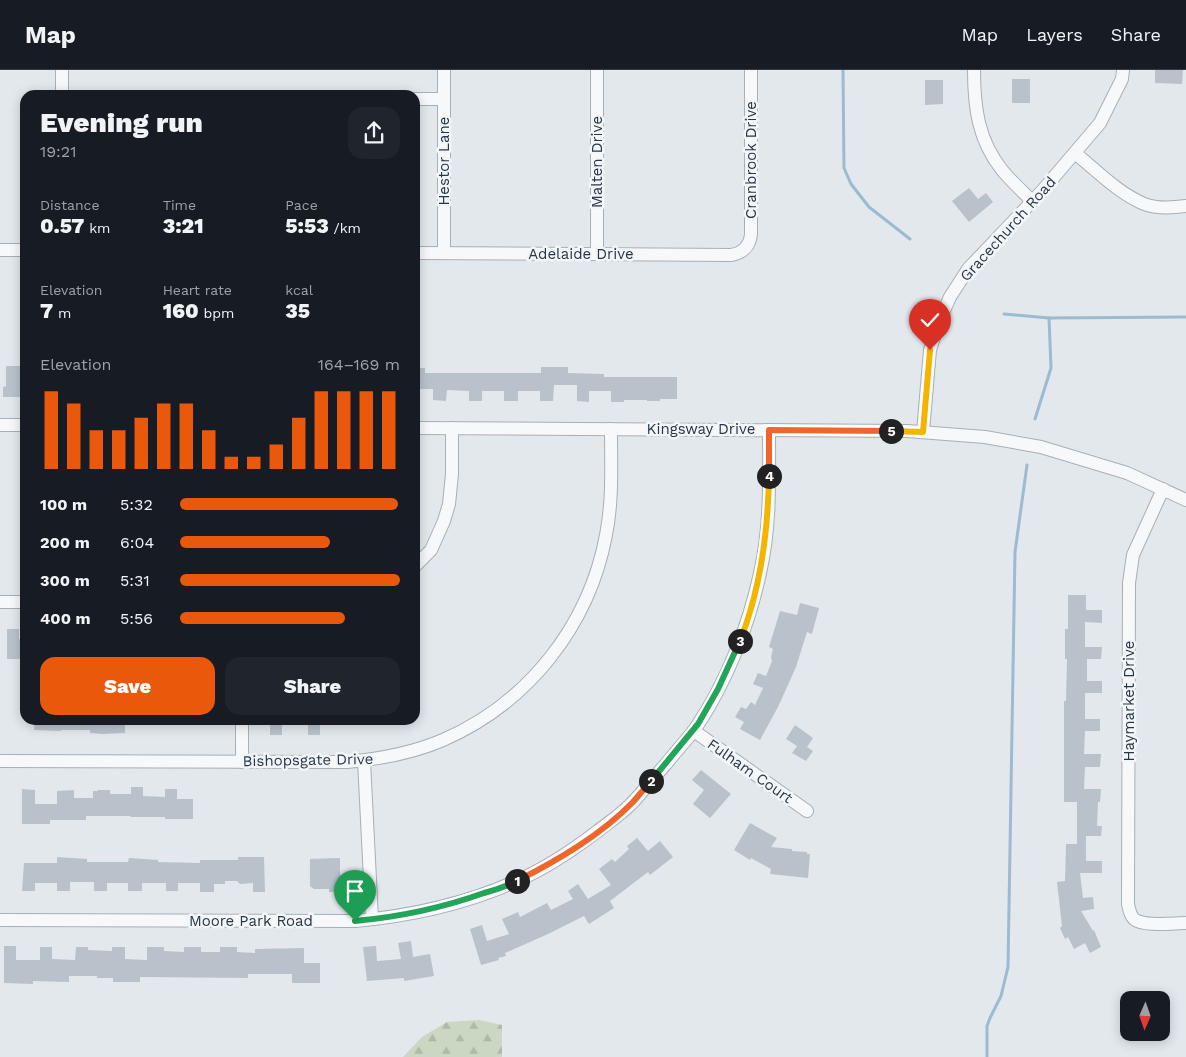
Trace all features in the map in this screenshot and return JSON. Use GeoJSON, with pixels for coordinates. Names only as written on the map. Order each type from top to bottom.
{"type":"FeatureCollection","features":[{"type":"Feature","properties":{"kind":"street"},"geometry":{"type":"LineString","coordinates":[[62,70],[62,90]]}},
{"type":"Feature","properties":{"kind":"street","name":"Hestor Lane"},"geometry":{"type":"LineString","coordinates":[[444,70],[444,253]]}},
{"type":"Feature","properties":{"kind":"street","name":"Malten Drive"},"geometry":{"type":"LineString","coordinates":[[597,70],[597,254]]}},
{"type":"Feature","properties":{"kind":"street","name":"Cranbrook Drive"},"geometry":{"type":"LineString","coordinates":[[746,248],[751,234],[751,70]]}},
{"type":"Feature","properties":{"kind":"street"},"geometry":{"type":"LineString","coordinates":[[974,70],[975,106],[985,140],[1001,169],[1032,201]]}},
{"type":"Feature","properties":{"kind":"street","name":"Gracechurch Road"},"geometry":{"type":"LineString","coordinates":[[923,432],[930,350],[950,297],[968,269],[1032,201],[1100,123],[1122,79],[1123,70]]}},
{"type":"Feature","properties":{"kind":"street"},"geometry":{"type":"LineString","coordinates":[[420,99],[444,99]]}},
{"type":"Feature","properties":{"kind":"street"},"geometry":{"type":"LineString","coordinates":[[1075,153],[1121,191],[1144,204],[1160,208],[1186,206]]}},
{"type":"Feature","properties":{"kind":"street","name":"Adelaide Drive"},"geometry":{"type":"LineString","coordinates":[[420,253],[731,255],[737,254],[746,248]]}},
{"type":"Feature","properties":{"kind":"street"},"geometry":{"type":"LineString","coordinates":[[0,250],[20,250]]}},
{"type":"Feature","properties":{"kind":"street"},"geometry":{"type":"LineString","coordinates":[[0,425],[20,425]]}},
{"type":"Feature","properties":{"kind":"street","name":"Kingsway Drive"},"geometry":{"type":"LineString","coordinates":[[420,428],[923,432],[985,436],[1041,447],[1128,473],[1186,500]]}},
{"type":"Feature","properties":{"kind":"street"},"geometry":{"type":"LineString","coordinates":[[420,561],[431,550],[444,521],[449,504],[452,474],[452,428]]}},
{"type":"Feature","properties":{"kind":"street","name":"Bishopsgate Drive"},"geometry":{"type":"LineString","coordinates":[[0,761],[325,762],[379,759],[428,746],[481,720],[506,703],[529,682],[566,637],[581,611],[592,585],[608,523],[610,508],[611,429]]}},
{"type":"Feature","properties":{"kind":"street","name":"Moore Park Road"},"geometry":{"type":"LineString","coordinates":[[0,920],[355,921],[372,919],[403,915],[469,899],[513,883],[578,846],[633,802],[694,731],[732,661],[743,634],[756,591],[765,546],[768,509],[769,430]]}},
{"type":"Feature","properties":{"kind":"street","name":"Haymarket Drive"},"geometry":{"type":"LineString","coordinates":[[1163,489],[1133,555],[1130,583],[1128,904],[1133,919],[1143,923],[1186,923]]}},
{"type":"Feature","properties":{"kind":"street"},"geometry":{"type":"LineString","coordinates":[[0,602],[20,602]]}},
{"type":"Feature","properties":{"kind":"street"},"geometry":{"type":"LineString","coordinates":[[242,725],[242,762]]}},
{"type":"Feature","properties":{"kind":"street","name":"Fulham Court"},"geometry":{"type":"LineString","coordinates":[[694,731],[807,810]]}},
{"type":"Feature","properties":{"kind":"street"},"geometry":{"type":"LineString","coordinates":[[364,760],[372,919]]}},
{"type":"Feature","properties":{"kind":"green space"},"geometry":{"type":"Polygon","coordinates":[[[479,1020],[502,1025],[502,1057],[403,1057],[422,1037],[447,1022],[479,1020]]]}},
{"type":"Feature","properties":{"kind":"building"},"geometry":{"type":"Polygon","coordinates":[[[1155,70],[1183,70],[1182,84],[1155,83],[1155,70]]]}},
{"type":"Feature","properties":{"kind":"building"},"geometry":{"type":"Polygon","coordinates":[[[1012,79],[1030,79],[1030,103],[1012,103],[1012,79]]]}},
{"type":"Feature","properties":{"kind":"building"},"geometry":{"type":"Polygon","coordinates":[[[925,80],[943,80],[943,104],[925,105],[925,80]]]}},
{"type":"Feature","properties":{"kind":"building"},"geometry":{"type":"Polygon","coordinates":[[[969,188],[978,199],[986,193],[993,202],[969,222],[952,201],[969,188]]]}},
{"type":"Feature","properties":{"kind":"building"},"geometry":{"type":"Polygon","coordinates":[[[6,366],[20,366],[20,397],[3,397],[3,387],[6,386],[6,366]]]}},
{"type":"Feature","properties":{"kind":"building"},"geometry":{"type":"Polygon","coordinates":[[[541,367],[568,367],[568,373],[604,374],[604,377],[677,377],[677,399],[611,402],[611,391],[589,391],[589,402],[577,401],[577,385],[554,385],[553,401],[540,401],[540,391],[518,391],[518,401],[504,401],[504,391],[482,391],[482,401],[469,401],[469,391],[447,390],[446,401],[433,400],[433,389],[420,389],[420,368],[425,368],[425,373],[541,373],[541,367]]]}},
{"type":"Feature","properties":{"kind":"building"},"geometry":{"type":"Polygon","coordinates":[[[1068,595],[1086,595],[1086,610],[1102,610],[1102,623],[1085,622],[1085,647],[1102,647],[1101,659],[1087,659],[1087,681],[1102,681],[1102,693],[1085,693],[1085,719],[1100,719],[1100,731],[1085,731],[1084,754],[1101,754],[1100,767],[1085,767],[1084,789],[1101,789],[1100,802],[1098,802],[1097,826],[1102,826],[1101,836],[1086,836],[1086,861],[1102,861],[1102,873],[1080,873],[1083,898],[1093,897],[1094,909],[1081,911],[1094,930],[1101,947],[1090,953],[1085,943],[1074,949],[1068,937],[1065,939],[1060,928],[1062,926],[1057,882],[1065,881],[1066,844],[1077,844],[1077,802],[1064,802],[1064,701],[1066,701],[1067,659],[1065,659],[1065,629],[1068,629],[1068,595]]]}},
{"type":"Feature","properties":{"kind":"building"},"geometry":{"type":"Polygon","coordinates":[[[800,603],[819,608],[812,634],[807,632],[796,667],[778,707],[760,740],[740,729],[744,722],[735,717],[741,707],[746,709],[751,702],[755,705],[763,688],[753,684],[758,673],[766,676],[772,661],[773,649],[769,647],[780,611],[797,615],[800,603]]]}},
{"type":"Feature","properties":{"kind":"building"},"geometry":{"type":"Polygon","coordinates":[[[7,629],[19,629],[20,659],[7,659],[7,629]]]}},
{"type":"Feature","properties":{"kind":"building"},"geometry":{"type":"Polygon","coordinates":[[[34,725],[125,725],[125,733],[90,733],[90,730],[34,730],[34,725]]]}},
{"type":"Feature","properties":{"kind":"building"},"geometry":{"type":"Polygon","coordinates":[[[270,725],[282,725],[282,735],[270,735],[270,725]]]}},
{"type":"Feature","properties":{"kind":"building"},"geometry":{"type":"Polygon","coordinates":[[[308,725],[320,725],[320,735],[308,735],[308,725]]]}},
{"type":"Feature","properties":{"kind":"building"},"geometry":{"type":"Polygon","coordinates":[[[795,725],[813,738],[807,747],[813,751],[806,761],[792,753],[797,746],[786,739],[795,725]]]}},
{"type":"Feature","properties":{"kind":"building"},"geometry":{"type":"Polygon","coordinates":[[[701,770],[731,794],[710,818],[693,804],[704,790],[692,780],[701,770]]]}},
{"type":"Feature","properties":{"kind":"building"},"geometry":{"type":"Polygon","coordinates":[[[131,787],[143,787],[143,796],[165,797],[165,789],[177,789],[177,799],[193,799],[193,819],[86,816],[86,820],[50,820],[50,824],[22,824],[22,789],[35,790],[35,804],[57,804],[57,791],[74,790],[74,798],[93,798],[93,791],[98,790],[110,790],[110,794],[131,794],[131,787]]]}},
{"type":"Feature","properties":{"kind":"building"},"geometry":{"type":"Polygon","coordinates":[[[750,823],[777,838],[771,847],[792,849],[792,851],[810,854],[808,878],[770,874],[771,869],[751,858],[750,860],[734,850],[750,823]]]}},
{"type":"Feature","properties":{"kind":"building"},"geometry":{"type":"Polygon","coordinates":[[[637,838],[648,851],[660,841],[673,857],[650,875],[648,872],[610,901],[614,908],[589,924],[584,916],[505,953],[506,956],[498,958],[499,960],[481,965],[470,929],[482,925],[487,941],[509,934],[502,919],[518,912],[520,917],[547,903],[551,910],[573,899],[568,891],[578,884],[588,899],[611,885],[599,869],[612,859],[615,862],[629,849],[627,846],[637,838]]]}},
{"type":"Feature","properties":{"kind":"building"},"geometry":{"type":"Polygon","coordinates":[[[57,857],[87,859],[87,862],[128,862],[129,858],[158,860],[158,862],[200,863],[200,860],[238,860],[238,857],[264,857],[265,892],[253,892],[253,883],[240,884],[237,881],[225,881],[225,884],[214,884],[214,892],[200,892],[200,883],[178,883],[178,891],[166,891],[166,883],[142,883],[142,891],[128,891],[128,883],[107,883],[107,891],[94,891],[94,882],[70,882],[70,891],[57,891],[57,883],[35,883],[35,891],[22,891],[24,863],[57,863],[57,857]]]}},
{"type":"Feature","properties":{"kind":"building"},"geometry":{"type":"Polygon","coordinates":[[[340,858],[340,875],[344,875],[344,892],[329,892],[329,889],[314,889],[310,886],[310,859],[340,858]]]}},
{"type":"Feature","properties":{"kind":"building"},"geometry":{"type":"Polygon","coordinates":[[[411,941],[413,957],[430,954],[434,976],[404,981],[404,978],[367,981],[363,947],[376,946],[377,961],[401,959],[398,943],[411,941]]]}},
{"type":"Feature","properties":{"kind":"building"},"geometry":{"type":"Polygon","coordinates":[[[4,946],[16,946],[16,960],[40,960],[40,947],[52,947],[52,959],[75,960],[76,947],[88,947],[88,950],[112,951],[112,947],[125,947],[125,959],[147,960],[147,947],[164,947],[164,951],[184,952],[184,947],[201,947],[201,952],[220,952],[220,947],[237,947],[237,952],[255,953],[255,949],[304,948],[304,963],[320,963],[320,983],[292,983],[292,974],[248,974],[248,978],[140,977],[140,982],[113,982],[113,978],[97,978],[97,976],[69,976],[69,982],[33,981],[33,984],[4,983],[4,946]]]}},
{"type":"Feature","properties":{"kind":"waterway"},"geometry":{"type":"LineString","coordinates":[[843,70],[844,168],[851,184],[869,207],[910,239]]}},
{"type":"Feature","properties":{"kind":"waterway"},"geometry":{"type":"LineString","coordinates":[[1004,314],[1049,318],[1186,317]]}},
{"type":"Feature","properties":{"kind":"waterway"},"geometry":{"type":"LineString","coordinates":[[1035,419],[1051,368],[1049,318]]}},
{"type":"Feature","properties":{"kind":"waterway"},"geometry":{"type":"LineString","coordinates":[[987,1057],[987,1026],[1001,996],[1008,967],[1015,552],[1027,465]]}},
{"type":"Feature","properties":{"kind":"route"},"geometry":{"type":"LineString","coordinates":[[355,921],[403,915],[440,907],[513,883],[578,846],[633,802],[694,731],[718,689],[743,634],[756,591],[765,546],[768,509],[769,430],[923,432],[930,350]]}}]}
